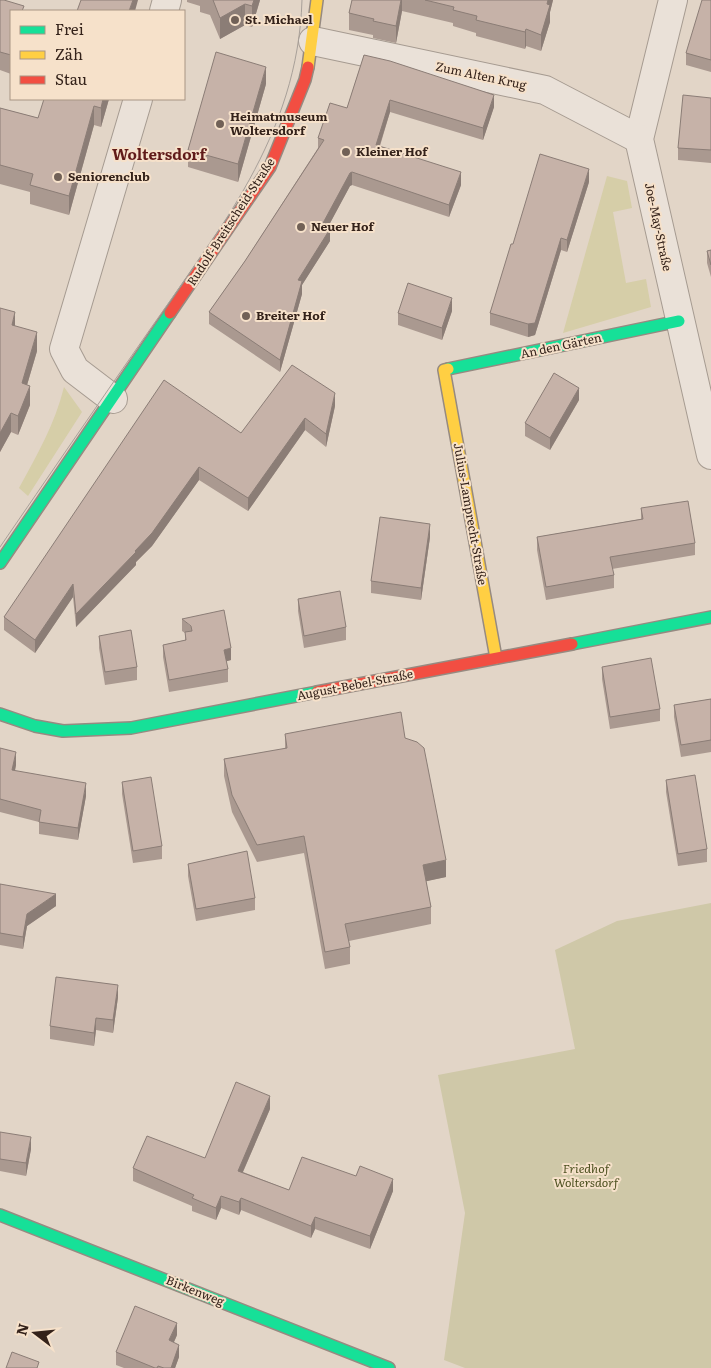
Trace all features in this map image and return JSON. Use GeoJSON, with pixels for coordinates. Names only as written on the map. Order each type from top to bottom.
{"type":"FeatureCollection","features":[{"type":"Feature","properties":{"kind":"street","name":"Rudolf-Breitscheid-Straße"},"geometry":{"type":"LineString","coordinates":[[0,563],[114,399],[270,167],[301,93],[313,41],[317,0]]}},
{"type":"Feature","properties":{"kind":"street","name":"Joe-May-Straße"},"geometry":{"type":"LineString","coordinates":[[673,0],[639,139],[711,455]]}},
{"type":"Feature","properties":{"kind":"street","name":"Zum Alten Krug"},"geometry":{"type":"LineString","coordinates":[[313,41],[545,90],[639,139]]}},
{"type":"Feature","properties":{"kind":"street"},"geometry":{"type":"LineString","coordinates":[[114,399],[76,370],[64,349],[138,100]]}},
{"type":"Feature","properties":{"kind":"street","name":"An den Gärten"},"geometry":{"type":"LineString","coordinates":[[444,370],[679,321]]}},
{"type":"Feature","properties":{"kind":"street","name":"Julius-Lamprecht-Straße"},"geometry":{"type":"LineString","coordinates":[[444,370],[496,658]]}},
{"type":"Feature","properties":{"kind":"street","name":"August-Bebel-Straße"},"geometry":{"type":"LineString","coordinates":[[0,714],[35,726],[63,731],[131,728],[711,617]]}},
{"type":"Feature","properties":{"kind":"street","name":"Birkenweg"},"geometry":{"type":"LineString","coordinates":[[0,1215],[389,1368]]}},
{"type":"Feature","properties":{"kind":"shaded area"},"geometry":{"type":"Polygon","coordinates":[[[607,176],[627,181],[632,208],[613,212],[626,283],[646,279],[651,307],[563,333],[607,176]]]}},
{"type":"Feature","properties":{"kind":"shaded area"},"geometry":{"type":"Polygon","coordinates":[[[64,387],[82,412],[28,496],[19,488],[51,427],[64,387]]]}},
{"type":"Feature","properties":{"kind":"green space","name":"Friedhof Woltersdorf"},"geometry":{"type":"Polygon","coordinates":[[[711,903],[711,1368],[465,1368],[444,1360],[465,1213],[438,1075],[575,1049],[555,950],[617,921],[711,903]]]}},
{"type":"Feature","properties":{"kind":"building"},"geometry":{"type":"Polygon","coordinates":[[[0,0],[4,0],[24,6],[22,10],[10,10],[10,55],[0,52],[0,0]]]}},
{"type":"Feature","properties":{"kind":"building"},"geometry":{"type":"Polygon","coordinates":[[[81,0],[133,0],[129,10],[77,10],[81,0]]]}},
{"type":"Feature","properties":{"kind":"building"},"geometry":{"type":"Polygon","coordinates":[[[213,0],[254,0],[252,6],[245,4],[220,18],[213,0]]]}},
{"type":"Feature","properties":{"kind":"building"},"geometry":{"type":"Polygon","coordinates":[[[352,0],[401,0],[396,26],[349,13],[352,0]]]}},
{"type":"Feature","properties":{"kind":"building"},"geometry":{"type":"Polygon","coordinates":[[[425,0],[548,0],[547,4],[550,5],[541,35],[526,29],[525,32],[476,20],[477,16],[453,10],[454,7],[425,0]]]}},
{"type":"Feature","properties":{"kind":"building"},"geometry":{"type":"Polygon","coordinates":[[[702,0],[711,0],[711,60],[686,53],[702,0]]]}},
{"type":"Feature","properties":{"kind":"building"},"geometry":{"type":"Polygon","coordinates":[[[216,52],[266,67],[238,164],[188,150],[216,52]]]}},
{"type":"Feature","properties":{"kind":"building"},"geometry":{"type":"Polygon","coordinates":[[[364,55],[390,61],[494,95],[483,128],[390,100],[376,145],[461,172],[449,205],[352,172],[350,173],[323,223],[330,229],[298,280],[302,281],[280,360],[209,312],[245,261],[324,140],[318,138],[330,103],[347,108],[364,55]]]}},
{"type":"Feature","properties":{"kind":"building"},"geometry":{"type":"Polygon","coordinates":[[[683,95],[711,98],[711,150],[678,148],[683,95]]]}},
{"type":"Feature","properties":{"kind":"building"},"geometry":{"type":"Polygon","coordinates":[[[44,100],[103,100],[101,108],[94,106],[69,196],[30,185],[33,174],[0,165],[0,108],[38,118],[44,100]]]}},
{"type":"Feature","properties":{"kind":"building"},"geometry":{"type":"Polygon","coordinates":[[[540,154],[589,169],[567,240],[561,238],[535,323],[528,324],[490,313],[540,154]]]}},
{"type":"Feature","properties":{"kind":"building"},"geometry":{"type":"Polygon","coordinates":[[[711,250],[711,265],[707,251],[711,250]]]}},
{"type":"Feature","properties":{"kind":"building"},"geometry":{"type":"Polygon","coordinates":[[[408,283],[452,298],[442,328],[398,313],[408,283]]]}},
{"type":"Feature","properties":{"kind":"building"},"geometry":{"type":"Polygon","coordinates":[[[0,308],[15,312],[12,325],[37,332],[22,383],[30,386],[18,416],[11,413],[0,433],[0,308]]]}},
{"type":"Feature","properties":{"kind":"building"},"geometry":{"type":"Polygon","coordinates":[[[292,365],[335,393],[326,434],[305,418],[248,498],[199,467],[152,533],[136,552],[76,614],[73,584],[35,640],[4,617],[164,380],[241,433],[292,365]]]}},
{"type":"Feature","properties":{"kind":"building"},"geometry":{"type":"Polygon","coordinates":[[[554,373],[579,388],[550,438],[525,423],[554,373]]]}},
{"type":"Feature","properties":{"kind":"building"},"geometry":{"type":"Polygon","coordinates":[[[688,501],[695,543],[610,557],[614,575],[546,587],[537,537],[643,519],[641,508],[688,501]]]}},
{"type":"Feature","properties":{"kind":"building"},"geometry":{"type":"Polygon","coordinates":[[[380,517],[430,524],[421,588],[371,581],[380,517]]]}},
{"type":"Feature","properties":{"kind":"building"},"geometry":{"type":"Polygon","coordinates":[[[340,591],[346,627],[304,636],[298,599],[340,591]]]}},
{"type":"Feature","properties":{"kind":"building"},"geometry":{"type":"Polygon","coordinates":[[[224,610],[231,648],[224,650],[228,669],[169,680],[163,645],[186,640],[185,632],[192,631],[191,626],[182,619],[224,610]]]}},
{"type":"Feature","properties":{"kind":"building"},"geometry":{"type":"Polygon","coordinates":[[[131,630],[137,667],[105,672],[99,636],[131,630]]]}},
{"type":"Feature","properties":{"kind":"building"},"geometry":{"type":"Polygon","coordinates":[[[651,658],[660,709],[610,717],[602,667],[651,658]]]}},
{"type":"Feature","properties":{"kind":"building"},"geometry":{"type":"Polygon","coordinates":[[[711,699],[711,740],[681,745],[674,705],[711,699]]]}},
{"type":"Feature","properties":{"kind":"building"},"geometry":{"type":"Polygon","coordinates":[[[401,712],[405,738],[417,742],[424,748],[446,860],[423,865],[431,907],[345,924],[350,947],[325,952],[304,836],[257,845],[232,795],[224,759],[287,748],[285,734],[401,712]]]}},
{"type":"Feature","properties":{"kind":"building"},"geometry":{"type":"Polygon","coordinates":[[[0,748],[16,752],[12,770],[86,783],[78,828],[39,822],[41,810],[0,799],[0,748]]]}},
{"type":"Feature","properties":{"kind":"building"},"geometry":{"type":"Polygon","coordinates":[[[695,775],[707,849],[678,854],[666,780],[695,775]]]}},
{"type":"Feature","properties":{"kind":"building"},"geometry":{"type":"Polygon","coordinates":[[[151,777],[162,846],[133,851],[122,782],[151,777]]]}},
{"type":"Feature","properties":{"kind":"building"},"geometry":{"type":"Polygon","coordinates":[[[247,851],[255,898],[196,909],[188,864],[247,851]]]}},
{"type":"Feature","properties":{"kind":"building"},"geometry":{"type":"Polygon","coordinates":[[[0,884],[56,894],[27,914],[23,937],[0,933],[0,884]]]}},
{"type":"Feature","properties":{"kind":"building"},"geometry":{"type":"Polygon","coordinates":[[[56,977],[118,985],[113,1020],[96,1018],[94,1033],[50,1026],[56,977]]]}},
{"type":"Feature","properties":{"kind":"building"},"geometry":{"type":"Polygon","coordinates":[[[236,1082],[270,1096],[238,1171],[289,1190],[302,1157],[356,1176],[360,1166],[393,1179],[370,1236],[315,1217],[311,1226],[241,1198],[239,1202],[221,1196],[216,1208],[192,1198],[194,1195],[133,1168],[147,1136],[205,1158],[236,1082]]]}},
{"type":"Feature","properties":{"kind":"building"},"geometry":{"type":"Polygon","coordinates":[[[0,1132],[31,1137],[26,1163],[0,1159],[0,1132]]]}},
{"type":"Feature","properties":{"kind":"building"},"geometry":{"type":"Polygon","coordinates":[[[135,1306],[177,1323],[169,1340],[179,1345],[171,1368],[158,1366],[155,1368],[116,1352],[135,1306]]]}},
{"type":"Feature","properties":{"kind":"building"},"geometry":{"type":"Polygon","coordinates":[[[12,1352],[39,1362],[37,1368],[6,1368],[12,1352]]]}},
{"type":"Feature","properties":{"kind":"tram line"},"geometry":{"type":"LineString","coordinates":[[0,547],[199,259],[249,180],[270,138],[286,95],[297,49],[302,0]]}},
{"type":"Feature","properties":{"kind":"traffic: fast"},"geometry":{"type":"LineString","coordinates":[[0,563],[170,313]]}},
{"type":"Feature","properties":{"kind":"traffic: fast"},"geometry":{"type":"LineString","coordinates":[[448,369],[679,321]]}},
{"type":"Feature","properties":{"kind":"traffic: fast"},"geometry":{"type":"LineString","coordinates":[[572,644],[711,617]]}},
{"type":"Feature","properties":{"kind":"traffic: fast"},"geometry":{"type":"LineString","coordinates":[[0,714],[35,726],[63,731],[131,728],[317,692]]}},
{"type":"Feature","properties":{"kind":"traffic: fast"},"geometry":{"type":"LineString","coordinates":[[0,1215],[389,1368]]}},
{"type":"Feature","properties":{"kind":"traffic: slow"},"geometry":{"type":"LineString","coordinates":[[308,67],[317,0]]}},
{"type":"Feature","properties":{"kind":"traffic: slow"},"geometry":{"type":"LineString","coordinates":[[448,369],[444,370],[496,658]]}},
{"type":"Feature","properties":{"kind":"traffic: jam"},"geometry":{"type":"LineString","coordinates":[[170,313],[270,167],[305,80],[308,67]]}},
{"type":"Feature","properties":{"kind":"traffic: jam"},"geometry":{"type":"LineString","coordinates":[[317,692],[572,644]]}},
{"type":"Feature","properties":{"kind":"place","name":"St. Michael"},"geometry":{"type":"Point","coordinates":[235,20]}},
{"type":"Feature","properties":{"kind":"place","name":"Heimatmuseum Woltersdorf"},"geometry":{"type":"Point","coordinates":[220,124]}},
{"type":"Feature","properties":{"kind":"place","name":"Kleiner Hof"},"geometry":{"type":"Point","coordinates":[346,152]}},
{"type":"Feature","properties":{"kind":"place","name":"Seniorenclub"},"geometry":{"type":"Point","coordinates":[58,177]}},
{"type":"Feature","properties":{"kind":"place","name":"Neuer Hof"},"geometry":{"type":"Point","coordinates":[301,227]}},
{"type":"Feature","properties":{"kind":"place","name":"Breiter Hof"},"geometry":{"type":"Point","coordinates":[246,316]}},
{"type":"Feature","properties":{"kind":"district","name":"Woltersdorf"},"geometry":{"type":"Point","coordinates":[159,155]}}]}
